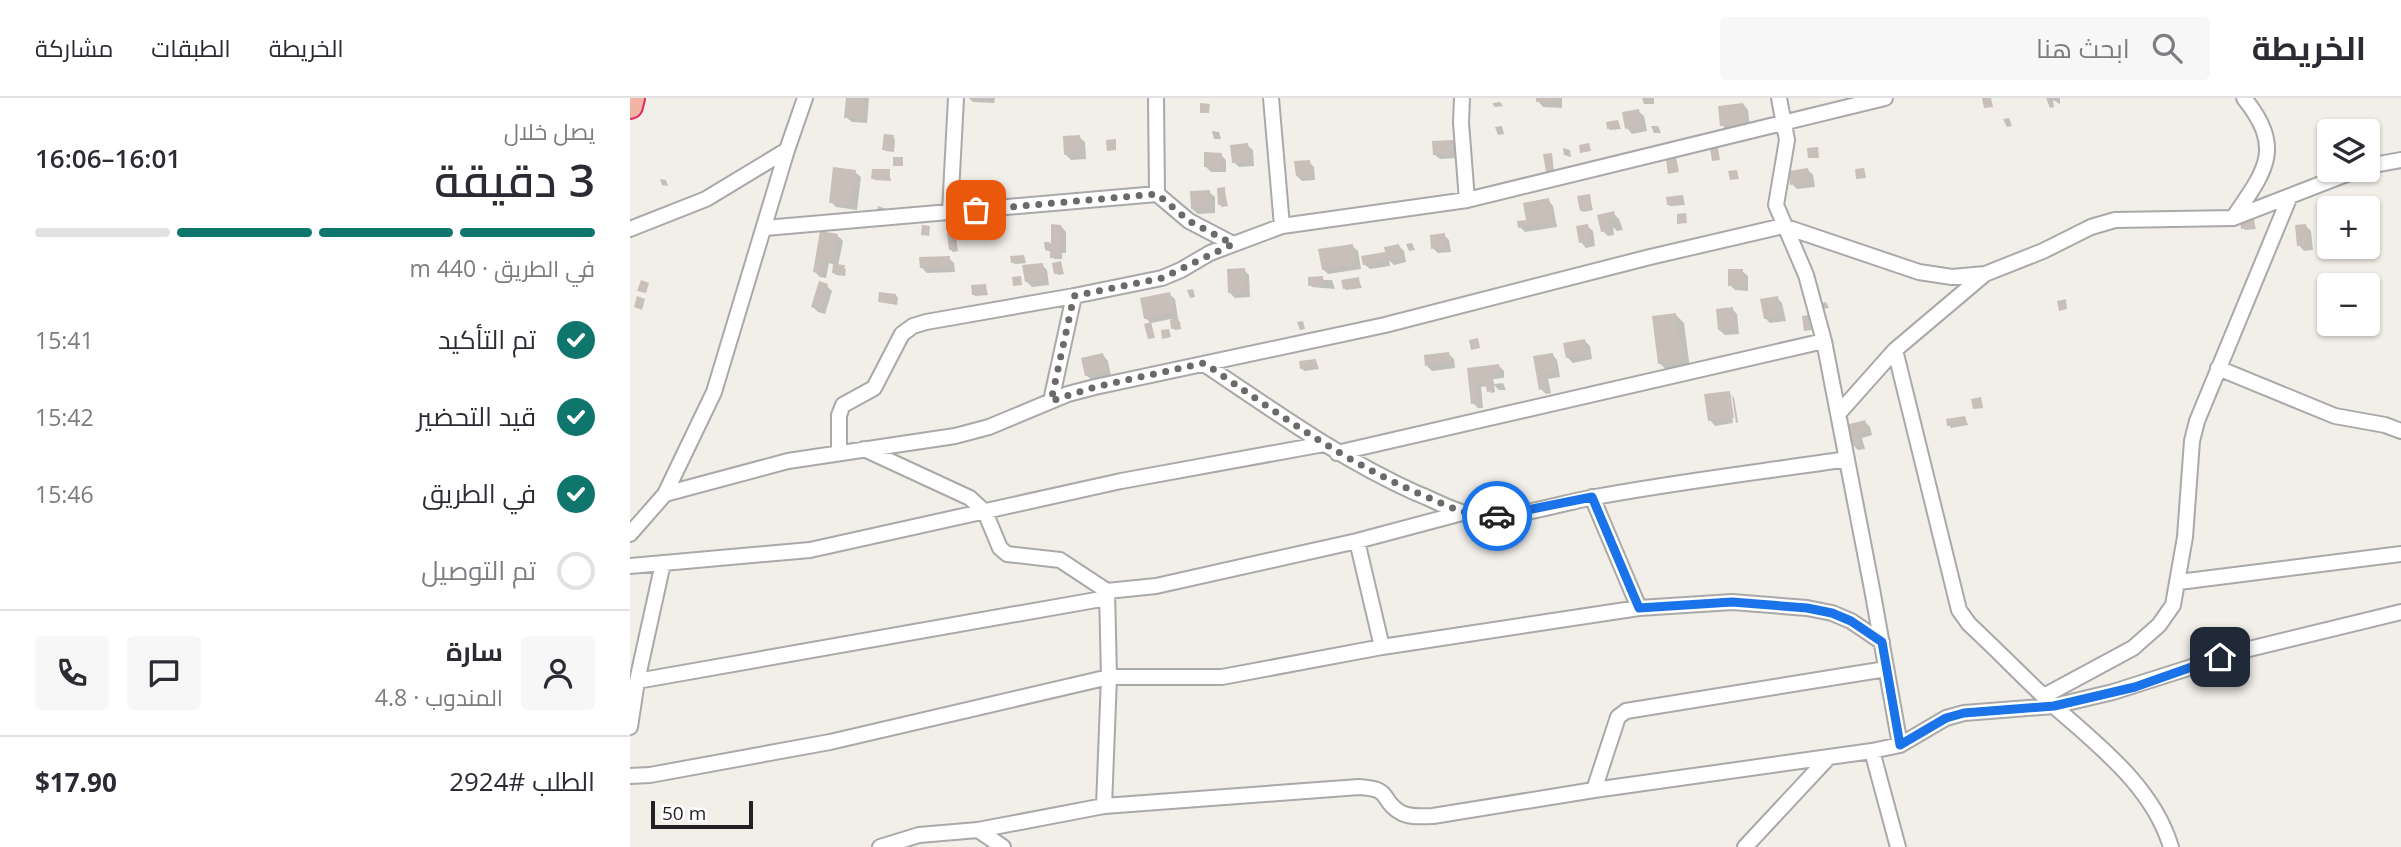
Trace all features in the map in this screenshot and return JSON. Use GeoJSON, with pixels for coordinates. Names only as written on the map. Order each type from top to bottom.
{"type":"FeatureCollection","features":[{"type":"Feature","properties":{"kind":"highway"},"geometry":{"type":"LineString","coordinates":[[630,106],[632,98]]}},
{"type":"Feature","properties":{"kind":"street"},"geometry":{"type":"LineString","coordinates":[[630,534],[665,494],[714,392],[805,98]]}},
{"type":"Feature","properties":{"kind":"street"},"geometry":{"type":"LineString","coordinates":[[950,212],[956,98]]}},
{"type":"Feature","properties":{"kind":"street"},"geometry":{"type":"LineString","coordinates":[[1156,98],[1157,194]]}},
{"type":"Feature","properties":{"kind":"street"},"geometry":{"type":"LineString","coordinates":[[1271,98],[1282,226]]}},
{"type":"Feature","properties":{"kind":"street"},"geometry":{"type":"LineString","coordinates":[[1462,98],[1461,123],[1467,200]]}},
{"type":"Feature","properties":{"kind":"street"},"geometry":{"type":"LineString","coordinates":[[1779,98],[1787,140],[1776,205],[1806,275],[1824,341],[1900,745]]}},
{"type":"Feature","properties":{"kind":"street"},"geometry":{"type":"LineString","coordinates":[[839,453],[839,415],[843,405],[874,388],[902,334],[926,321],[1162,278],[1233,244],[1282,226],[1467,200],[1885,98]]}},
{"type":"Feature","properties":{"kind":"street"},"geometry":{"type":"LineString","coordinates":[[2233,218],[2259,178],[2269,152],[2266,133],[2244,98]]}},
{"type":"Feature","properties":{"kind":"street"},"geometry":{"type":"LineString","coordinates":[[630,229],[706,199],[787,150]]}},
{"type":"Feature","properties":{"kind":"street"},"geometry":{"type":"LineString","coordinates":[[2380,164],[2401,160]]}},
{"type":"Feature","properties":{"kind":"street"},"geometry":{"type":"LineString","coordinates":[[665,494],[788,461],[954,436],[989,427],[1051,401],[1095,387],[1385,325],[1783,226],[1919,272],[1952,277],[1985,274],[2043,251],[2091,227],[2115,220],[2233,218],[2326,182]]}},
{"type":"Feature","properties":{"kind":"street"},"geometry":{"type":"LineString","coordinates":[[765,228],[1157,194],[1189,221],[1233,244]]}},
{"type":"Feature","properties":{"kind":"street"},"geometry":{"type":"LineString","coordinates":[[2049,701],[2133,648],[2159,625],[2173,605],[2185,537],[2192,441],[2202,407],[2290,196]]}},
{"type":"Feature","properties":{"kind":"street"},"geometry":{"type":"LineString","coordinates":[[1838,414],[1895,350],[1985,274]]}},
{"type":"Feature","properties":{"kind":"street"},"geometry":{"type":"LineString","coordinates":[[1051,401],[1074,296]]}},
{"type":"Feature","properties":{"kind":"street"},"geometry":{"type":"LineString","coordinates":[[1337,453],[1824,341]]}},
{"type":"Feature","properties":{"kind":"street"},"geometry":{"type":"LineString","coordinates":[[1895,350],[1959,611],[1963,618],[2049,701],[2102,747],[2148,799],[2171,847]]}},
{"type":"Feature","properties":{"kind":"street"},"geometry":{"type":"LineString","coordinates":[[1204,363],[1337,453],[1382,477],[1462,513],[1494,516],[1592,497],[1847,459]]}},
{"type":"Feature","properties":{"kind":"street"},"geometry":{"type":"LineString","coordinates":[[2218,368],[2335,416],[2385,425],[2401,431]]}},
{"type":"Feature","properties":{"kind":"street"},"geometry":{"type":"LineString","coordinates":[[630,566],[810,550],[1122,481],[1324,444]]}},
{"type":"Feature","properties":{"kind":"street"},"geometry":{"type":"LineString","coordinates":[[864,449],[971,498],[985,512],[1000,548],[1007,554],[1060,560],[1107,595]]}},
{"type":"Feature","properties":{"kind":"street"},"geometry":{"type":"LineString","coordinates":[[1592,497],[1639,608]]}},
{"type":"Feature","properties":{"kind":"street"},"geometry":{"type":"LineString","coordinates":[[637,681],[1156,586],[1357,541],[1462,513]]}},
{"type":"Feature","properties":{"kind":"street"},"geometry":{"type":"LineString","coordinates":[[1357,541],[1382,647]]}},
{"type":"Feature","properties":{"kind":"street"},"geometry":{"type":"LineString","coordinates":[[2179,582],[2401,554]]}},
{"type":"Feature","properties":{"kind":"street"},"geometry":{"type":"LineString","coordinates":[[630,727],[637,681],[663,563]]}},
{"type":"Feature","properties":{"kind":"street"},"geometry":{"type":"LineString","coordinates":[[1104,806],[1109,677],[1107,595]]}},
{"type":"Feature","properties":{"kind":"street"},"geometry":{"type":"LineString","coordinates":[[630,776],[650,775],[830,742],[1109,677],[1222,677],[1382,647],[1639,608],[1732,602],[1807,608],[1832,613],[1851,621],[1882,642]]}},
{"type":"Feature","properties":{"kind":"street"},"geometry":{"type":"LineString","coordinates":[[880,847],[919,835],[978,831],[1104,806],[1359,788],[1375,788],[1381,791],[1398,812],[1411,816],[1433,816],[1594,790],[1828,758],[1900,745],[1946,718],[1964,713],[2135,687],[2245,650],[2401,612]]}},
{"type":"Feature","properties":{"kind":"street"},"geometry":{"type":"LineString","coordinates":[[1594,790],[1618,717],[1626,711],[1886,669]]}},
{"type":"Feature","properties":{"kind":"street"},"geometry":{"type":"LineString","coordinates":[[1872,751],[1898,847]]}},
{"type":"Feature","properties":{"kind":"street"},"geometry":{"type":"LineString","coordinates":[[1745,847],[1828,758]]}},
{"type":"Feature","properties":{"kind":"street"},"geometry":{"type":"LineString","coordinates":[[978,831],[1003,847]]}},
{"type":"Feature","properties":{"kind":"building"},"geometry":{"type":"Polygon","coordinates":[[[846,98],[864,98],[863,119],[844,118],[846,98]]]}},
{"type":"Feature","properties":{"kind":"building"},"geometry":{"type":"Polygon","coordinates":[[[1536,98],[1558,98],[1557,103],[1536,102],[1536,98]]]}},
{"type":"Feature","properties":{"kind":"building"},"geometry":{"type":"Polygon","coordinates":[[[1982,98],[1991,98],[1993,107],[1984,108],[1982,98]]]}},
{"type":"Feature","properties":{"kind":"building"},"geometry":{"type":"Polygon","coordinates":[[[1200,103],[1210,104],[1209,113],[1200,113],[1200,103]]]}},
{"type":"Feature","properties":{"kind":"building"},"geometry":{"type":"Polygon","coordinates":[[[1743,103],[1746,123],[1720,126],[1718,106],[1743,103]]]}},
{"type":"Feature","properties":{"kind":"building"},"geometry":{"type":"Polygon","coordinates":[[[1639,109],[1642,126],[1625,129],[1622,112],[1639,109]]]}},
{"type":"Feature","properties":{"kind":"building"},"geometry":{"type":"Polygon","coordinates":[[[1618,120],[1620,127],[1607,129],[1606,122],[1618,120]]]}},
{"type":"Feature","properties":{"kind":"building"},"geometry":{"type":"Polygon","coordinates":[[[884,134],[894,135],[892,151],[882,150],[884,134]]]}},
{"type":"Feature","properties":{"kind":"building"},"geometry":{"type":"Polygon","coordinates":[[[1080,135],[1081,154],[1064,155],[1063,136],[1080,135]]]}},
{"type":"Feature","properties":{"kind":"building"},"geometry":{"type":"Polygon","coordinates":[[[1116,139],[1116,150],[1107,151],[1106,140],[1116,139]]]}},
{"type":"Feature","properties":{"kind":"building"},"geometry":{"type":"Polygon","coordinates":[[[1454,140],[1455,154],[1433,155],[1432,141],[1454,140]]]}},
{"type":"Feature","properties":{"kind":"building"},"geometry":{"type":"Polygon","coordinates":[[[1248,143],[1250,161],[1232,163],[1230,145],[1248,143]]]}},
{"type":"Feature","properties":{"kind":"building"},"geometry":{"type":"Polygon","coordinates":[[[1589,143],[1591,151],[1580,153],[1579,145],[1589,143]]]}},
{"type":"Feature","properties":{"kind":"building"},"geometry":{"type":"Polygon","coordinates":[[[1818,147],[1819,158],[1808,158],[1807,148],[1818,147]]]}},
{"type":"Feature","properties":{"kind":"building"},"geometry":{"type":"Polygon","coordinates":[[[1710,148],[1718,148],[1720,160],[1712,161],[1710,148]]]}},
{"type":"Feature","properties":{"kind":"building"},"geometry":{"type":"Polygon","coordinates":[[[1204,152],[1222,153],[1221,168],[1204,167],[1204,152]]]}},
{"type":"Feature","properties":{"kind":"building"},"geometry":{"type":"Polygon","coordinates":[[[1552,153],[1554,171],[1546,172],[1543,154],[1552,153]]]}},
{"type":"Feature","properties":{"kind":"building"},"geometry":{"type":"Polygon","coordinates":[[[893,157],[903,157],[903,166],[893,166],[893,157]]]}},
{"type":"Feature","properties":{"kind":"building"},"geometry":{"type":"Polygon","coordinates":[[[1676,157],[1679,172],[1668,174],[1666,159],[1676,157]]]}},
{"type":"Feature","properties":{"kind":"building"},"geometry":{"type":"Polygon","coordinates":[[[1310,160],[1311,175],[1296,176],[1294,161],[1310,160]]]}},
{"type":"Feature","properties":{"kind":"building"},"geometry":{"type":"Polygon","coordinates":[[[833,167],[856,170],[852,205],[829,203],[833,167]]]}},
{"type":"Feature","properties":{"kind":"building"},"geometry":{"type":"Polygon","coordinates":[[[1808,168],[1810,182],[1790,185],[1789,171],[1808,168]]]}},
{"type":"Feature","properties":{"kind":"building"},"geometry":{"type":"Polygon","coordinates":[[[1864,168],[1866,178],[1856,179],[1855,169],[1864,168]]]}},
{"type":"Feature","properties":{"kind":"building"},"geometry":{"type":"Polygon","coordinates":[[[872,169],[890,169],[889,180],[871,179],[872,169]]]}},
{"type":"Feature","properties":{"kind":"building"},"geometry":{"type":"Polygon","coordinates":[[[1737,170],[1739,179],[1730,180],[1728,171],[1737,170]]]}},
{"type":"Feature","properties":{"kind":"building"},"geometry":{"type":"Polygon","coordinates":[[[1225,187],[1226,205],[1218,205],[1217,188],[1225,187]]]}},
{"type":"Feature","properties":{"kind":"building"},"geometry":{"type":"Polygon","coordinates":[[[1210,190],[1211,208],[1191,209],[1190,191],[1210,190]]]}},
{"type":"Feature","properties":{"kind":"building"},"geometry":{"type":"Polygon","coordinates":[[[1590,194],[1592,208],[1580,211],[1577,196],[1590,194]]]}},
{"type":"Feature","properties":{"kind":"building"},"geometry":{"type":"Polygon","coordinates":[[[1683,195],[1684,203],[1667,205],[1666,197],[1683,195]]]}},
{"type":"Feature","properties":{"kind":"building"},"geometry":{"type":"Polygon","coordinates":[[[1549,198],[1553,222],[1518,228],[1517,221],[1526,220],[1523,203],[1549,198]]]}},
{"type":"Feature","properties":{"kind":"building"},"geometry":{"type":"Polygon","coordinates":[[[1614,211],[1616,218],[1608,220],[1610,230],[1601,232],[1597,215],[1614,211]]]}},
{"type":"Feature","properties":{"kind":"building"},"geometry":{"type":"Polygon","coordinates":[[[1686,213],[1687,223],[1677,224],[1677,214],[1686,213]]]}},
{"type":"Feature","properties":{"kind":"building"},"geometry":{"type":"Polygon","coordinates":[[[2254,218],[2255,227],[2241,229],[2240,220],[2254,218]]]}},
{"type":"Feature","properties":{"kind":"building"},"geometry":{"type":"Polygon","coordinates":[[[1051,224],[1061,225],[1061,249],[1051,249],[1051,224]]]}},
{"type":"Feature","properties":{"kind":"building"},"geometry":{"type":"Polygon","coordinates":[[[1588,224],[1591,241],[1579,243],[1576,226],[1588,224]]]}},
{"type":"Feature","properties":{"kind":"building"},"geometry":{"type":"Polygon","coordinates":[[[2306,224],[2309,245],[2297,246],[2295,225],[2306,224]]]}},
{"type":"Feature","properties":{"kind":"building"},"geometry":{"type":"Polygon","coordinates":[[[922,225],[930,226],[929,236],[921,235],[922,225]]]}},
{"type":"Feature","properties":{"kind":"building"},"geometry":{"type":"Polygon","coordinates":[[[820,231],[838,234],[833,261],[824,259],[821,273],[813,272],[820,231]]]}},
{"type":"Feature","properties":{"kind":"building"},"geometry":{"type":"Polygon","coordinates":[[[956,232],[957,250],[949,250],[947,233],[956,232]]]}},
{"type":"Feature","properties":{"kind":"building"},"geometry":{"type":"Polygon","coordinates":[[[1445,233],[1446,247],[1431,249],[1430,235],[1445,233]]]}},
{"type":"Feature","properties":{"kind":"building"},"geometry":{"type":"Polygon","coordinates":[[[1353,244],[1356,264],[1322,270],[1318,249],[1353,244]]]}},
{"type":"Feature","properties":{"kind":"building"},"geometry":{"type":"Polygon","coordinates":[[[1399,244],[1402,258],[1387,261],[1384,247],[1399,244]]]}},
{"type":"Feature","properties":{"kind":"building"},"geometry":{"type":"Polygon","coordinates":[[[1050,250],[1061,250],[1061,258],[1050,258],[1050,250]]]}},
{"type":"Feature","properties":{"kind":"building"},"geometry":{"type":"Polygon","coordinates":[[[1385,252],[1386,261],[1363,265],[1361,256],[1385,252]]]}},
{"type":"Feature","properties":{"kind":"building"},"geometry":{"type":"Polygon","coordinates":[[[1024,255],[1025,261],[1011,263],[1010,256],[1024,255]]]}},
{"type":"Feature","properties":{"kind":"building"},"geometry":{"type":"Polygon","coordinates":[[[950,256],[950,267],[920,268],[919,257],[950,256]]]}},
{"type":"Feature","properties":{"kind":"building"},"geometry":{"type":"Polygon","coordinates":[[[1061,261],[1063,272],[1054,274],[1052,263],[1061,261]]]}},
{"type":"Feature","properties":{"kind":"building"},"geometry":{"type":"Polygon","coordinates":[[[1043,263],[1045,280],[1025,282],[1022,265],[1043,263]]]}},
{"type":"Feature","properties":{"kind":"building"},"geometry":{"type":"Polygon","coordinates":[[[833,264],[845,265],[843,275],[832,273],[833,264]]]}},
{"type":"Feature","properties":{"kind":"building"},"geometry":{"type":"Polygon","coordinates":[[[1245,268],[1246,293],[1228,293],[1227,269],[1245,268]]]}},
{"type":"Feature","properties":{"kind":"building"},"geometry":{"type":"Polygon","coordinates":[[[1728,269],[1743,269],[1743,286],[1728,286],[1728,269]]]}},
{"type":"Feature","properties":{"kind":"building"},"geometry":{"type":"Polygon","coordinates":[[[1021,276],[1022,285],[1013,286],[1012,277],[1021,276]]]}},
{"type":"Feature","properties":{"kind":"building"},"geometry":{"type":"Polygon","coordinates":[[[1323,276],[1323,285],[1308,286],[1308,277],[1323,276]]]}},
{"type":"Feature","properties":{"kind":"building"},"geometry":{"type":"Polygon","coordinates":[[[1359,277],[1360,286],[1343,289],[1341,280],[1359,277]]]}},
{"type":"Feature","properties":{"kind":"building"},"geometry":{"type":"Polygon","coordinates":[[[641,280],[649,283],[646,293],[637,291],[641,280]]]}},
{"type":"Feature","properties":{"kind":"building"},"geometry":{"type":"Polygon","coordinates":[[[819,281],[828,284],[820,310],[811,307],[819,281]]]}},
{"type":"Feature","properties":{"kind":"building"},"geometry":{"type":"Polygon","coordinates":[[[986,284],[987,293],[972,295],[971,285],[986,284]]]}},
{"type":"Feature","properties":{"kind":"building"},"geometry":{"type":"Polygon","coordinates":[[[879,292],[896,294],[895,304],[878,302],[879,292]]]}},
{"type":"Feature","properties":{"kind":"building"},"geometry":{"type":"Polygon","coordinates":[[[1170,292],[1174,313],[1144,319],[1140,298],[1170,292]]]}},
{"type":"Feature","properties":{"kind":"building"},"geometry":{"type":"Polygon","coordinates":[[[637,296],[645,299],[642,310],[634,307],[637,296]]]}},
{"type":"Feature","properties":{"kind":"building"},"geometry":{"type":"Polygon","coordinates":[[[1778,296],[1781,316],[1764,319],[1760,299],[1778,296]]]}},
{"type":"Feature","properties":{"kind":"building"},"geometry":{"type":"Polygon","coordinates":[[[2066,299],[2067,309],[2059,311],[2057,301],[2066,299]]]}},
{"type":"Feature","properties":{"kind":"building"},"geometry":{"type":"Polygon","coordinates":[[[1733,307],[1735,329],[1718,330],[1716,309],[1733,307]]]}},
{"type":"Feature","properties":{"kind":"building"},"geometry":{"type":"Polygon","coordinates":[[[1676,313],[1682,361],[1658,364],[1652,316],[1676,313]]]}},
{"type":"Feature","properties":{"kind":"building"},"geometry":{"type":"Polygon","coordinates":[[[1810,315],[1812,330],[1804,331],[1802,316],[1810,315]]]}},
{"type":"Feature","properties":{"kind":"building"},"geometry":{"type":"Polygon","coordinates":[[[1178,318],[1180,327],[1171,329],[1170,320],[1178,318]]]}},
{"type":"Feature","properties":{"kind":"building"},"geometry":{"type":"Polygon","coordinates":[[[1151,322],[1155,338],[1148,339],[1144,324],[1151,322]]]}},
{"type":"Feature","properties":{"kind":"building"},"geometry":{"type":"Polygon","coordinates":[[[1169,329],[1171,337],[1162,339],[1161,330],[1169,329]]]}},
{"type":"Feature","properties":{"kind":"building"},"geometry":{"type":"Polygon","coordinates":[[[1478,338],[1480,348],[1471,350],[1469,340],[1478,338]]]}},
{"type":"Feature","properties":{"kind":"building"},"geometry":{"type":"Polygon","coordinates":[[[1585,339],[1588,354],[1566,358],[1563,343],[1585,339]]]}},
{"type":"Feature","properties":{"kind":"building"},"geometry":{"type":"Polygon","coordinates":[[[1449,352],[1451,363],[1425,366],[1424,355],[1449,352]]]}},
{"type":"Feature","properties":{"kind":"building"},"geometry":{"type":"Polygon","coordinates":[[[1103,353],[1107,372],[1085,376],[1081,358],[1103,353]]]}},
{"type":"Feature","properties":{"kind":"building"},"geometry":{"type":"Polygon","coordinates":[[[1553,353],[1556,372],[1544,374],[1546,388],[1539,390],[1533,356],[1553,353]]]}},
{"type":"Feature","properties":{"kind":"building"},"geometry":{"type":"Polygon","coordinates":[[[1316,359],[1317,367],[1300,369],[1299,361],[1316,359]]]}},
{"type":"Feature","properties":{"kind":"building"},"geometry":{"type":"Polygon","coordinates":[[[1499,364],[1500,373],[1484,375],[1492,375],[1494,391],[1487,392],[1485,381],[1477,382],[1479,403],[1471,404],[1467,368],[1499,364]]]}},
{"type":"Feature","properties":{"kind":"building"},"geometry":{"type":"Polygon","coordinates":[[[1730,391],[1734,418],[1708,421],[1704,394],[1730,391]]]}},
{"type":"Feature","properties":{"kind":"building"},"geometry":{"type":"Polygon","coordinates":[[[1981,397],[1983,408],[1973,409],[1971,399],[1981,397]]]}},
{"type":"Feature","properties":{"kind":"building"},"geometry":{"type":"Polygon","coordinates":[[[1965,416],[1966,423],[1947,426],[1946,419],[1965,416]]]}},
{"type":"Feature","properties":{"kind":"building"},"geometry":{"type":"Polygon","coordinates":[[[1865,420],[1868,430],[1858,433],[1860,444],[1851,446],[1846,425],[1865,420]]]}},
{"type":"Feature","properties":{"kind":"way so far"},"geometry":{"type":"LineString","coordinates":[[976,210],[1157,194],[1189,221],[1233,244],[1162,278],[1074,296],[1051,401],[1095,387],[1204,363],[1337,453],[1382,477],[1462,513],[1497,516]]}},
{"type":"Feature","properties":{"kind":"route"},"geometry":{"type":"LineString","coordinates":[[1497,516],[1592,497],[1639,608],[1732,602],[1807,608],[1832,613],[1851,621],[1882,642],[1900,745],[1946,718],[1964,713],[2054,706],[2135,687],[2220,657]]}}]}
